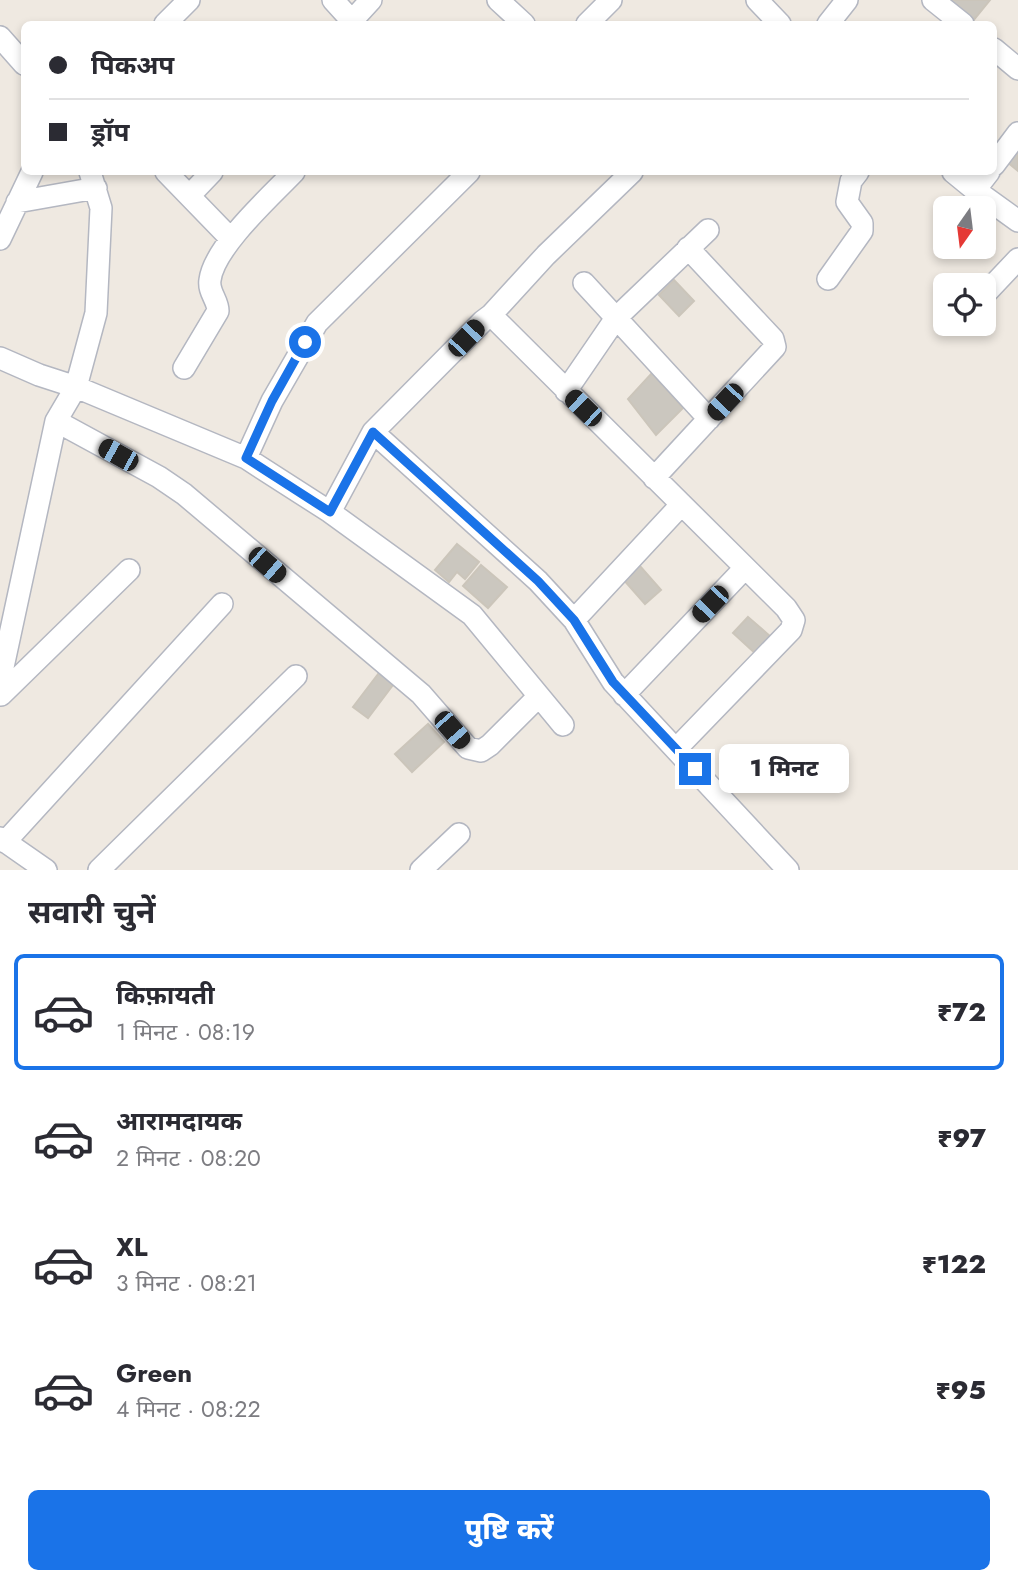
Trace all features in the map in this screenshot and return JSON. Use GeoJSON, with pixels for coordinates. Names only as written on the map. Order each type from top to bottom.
{"type":"FeatureCollection","features":[{"type":"Feature","properties":{"kind":"street"},"geometry":{"type":"LineString","coordinates":[[168,21],[189,0]]}},
{"type":"Feature","properties":{"kind":"street"},"geometry":{"type":"LineString","coordinates":[[332,0],[348,21]]}},
{"type":"Feature","properties":{"kind":"street"},"geometry":{"type":"LineString","coordinates":[[352,21],[371,0]]}},
{"type":"Feature","properties":{"kind":"street"},"geometry":{"type":"LineString","coordinates":[[498,0],[521,21]]}},
{"type":"Feature","properties":{"kind":"street"},"geometry":{"type":"LineString","coordinates":[[590,21],[611,0]]}},
{"type":"Feature","properties":{"kind":"street"},"geometry":{"type":"LineString","coordinates":[[757,0],[777,21]]}},
{"type":"Feature","properties":{"kind":"street"},"geometry":{"type":"LineString","coordinates":[[830,21],[847,0]]}},
{"type":"Feature","properties":{"kind":"street"},"geometry":{"type":"LineString","coordinates":[[933,0],[959,21]]}},
{"type":"Feature","properties":{"kind":"street"},"geometry":{"type":"LineString","coordinates":[[0,37],[21,61]]}},
{"type":"Feature","properties":{"kind":"street"},"geometry":{"type":"LineString","coordinates":[[997,52],[1018,69]]}},
{"type":"Feature","properties":{"kind":"street"},"geometry":{"type":"LineString","coordinates":[[997,161],[1018,133]]}},
{"type":"Feature","properties":{"kind":"street"},"geometry":{"type":"LineString","coordinates":[[0,239],[9,210],[30,175]]}},
{"type":"Feature","properties":{"kind":"street"},"geometry":{"type":"LineString","coordinates":[[169,175],[230,239]]}},
{"type":"Feature","properties":{"kind":"street"},"geometry":{"type":"LineString","coordinates":[[190,195],[209,175]]}},
{"type":"Feature","properties":{"kind":"street"},"geometry":{"type":"LineString","coordinates":[[184,368],[218,311],[210,280],[230,239],[291,175]]}},
{"type":"Feature","properties":{"kind":"street"},"geometry":{"type":"LineString","coordinates":[[246,458],[272,401],[317,323],[466,175]]}},
{"type":"Feature","properties":{"kind":"street"},"geometry":{"type":"LineString","coordinates":[[330,512],[373,432],[491,315],[546,255],[629,175]]}},
{"type":"Feature","properties":{"kind":"street"},"geometry":{"type":"LineString","coordinates":[[828,279],[862,231],[862,223],[847,202],[851,181],[856,175]]}},
{"type":"Feature","properties":{"kind":"street"},"geometry":{"type":"LineString","coordinates":[[957,175],[1018,221]]}},
{"type":"Feature","properties":{"kind":"street"},"geometry":{"type":"LineString","coordinates":[[975,190],[987,175]]}},
{"type":"Feature","properties":{"kind":"street"},"geometry":{"type":"LineString","coordinates":[[0,691],[56,421],[76,387],[96,313],[101,208],[93,180],[9,210]]}},
{"type":"Feature","properties":{"kind":"street"},"geometry":{"type":"LineString","coordinates":[[566,391],[616,318],[708,230]]}},
{"type":"Feature","properties":{"kind":"street"},"geometry":{"type":"LineString","coordinates":[[654,478],[775,348],[773,338],[688,248]]}},
{"type":"Feature","properties":{"kind":"street"},"geometry":{"type":"LineString","coordinates":[[996,282],[1018,259]]}},
{"type":"Feature","properties":{"kind":"street"},"geometry":{"type":"LineString","coordinates":[[583,283],[709,419]]}},
{"type":"Feature","properties":{"kind":"street"},"geometry":{"type":"LineString","coordinates":[[491,315],[786,608],[794,620],[791,630],[676,749]]}},
{"type":"Feature","properties":{"kind":"street"},"geometry":{"type":"LineString","coordinates":[[0,358],[246,458],[330,512],[472,615],[564,725]]}},
{"type":"Feature","properties":{"kind":"street"},"geometry":{"type":"LineString","coordinates":[[56,421],[159,477],[184,494],[421,694],[468,748],[481,751],[538,696]]}},
{"type":"Feature","properties":{"kind":"street"},"geometry":{"type":"LineString","coordinates":[[373,432],[538,581],[574,620],[624,695],[788,870]]}},
{"type":"Feature","properties":{"kind":"street"},"geometry":{"type":"LineString","coordinates":[[574,620],[681,505]]}},
{"type":"Feature","properties":{"kind":"street"},"geometry":{"type":"LineString","coordinates":[[624,695],[745,568]]}},
{"type":"Feature","properties":{"kind":"street"},"geometry":{"type":"LineString","coordinates":[[0,691],[129,570]]}},
{"type":"Feature","properties":{"kind":"street"},"geometry":{"type":"LineString","coordinates":[[46,870],[2,840],[222,604]]}},
{"type":"Feature","properties":{"kind":"street"},"geometry":{"type":"LineString","coordinates":[[99,870],[296,676]]}},
{"type":"Feature","properties":{"kind":"street"},"geometry":{"type":"LineString","coordinates":[[421,870],[458,834]]}},
{"type":"Feature","properties":{"kind":"building"},"geometry":{"type":"Polygon","coordinates":[[[951,0],[990,0],[973,21],[948,3],[951,0]]]}},
{"type":"Feature","properties":{"kind":"building"},"geometry":{"type":"Polygon","coordinates":[[[1018,146],[1018,171],[1006,161],[1018,146]]]}},
{"type":"Feature","properties":{"kind":"building"},"geometry":{"type":"Polygon","coordinates":[[[674,280],[694,301],[679,316],[659,295],[674,280]]]}},
{"type":"Feature","properties":{"kind":"building"},"geometry":{"type":"Polygon","coordinates":[[[652,373],[683,408],[656,435],[628,399],[652,373]]]}},
{"type":"Feature","properties":{"kind":"building"},"geometry":{"type":"Polygon","coordinates":[[[457,544],[479,562],[465,579],[457,572],[449,582],[435,570],[457,544]]]}},
{"type":"Feature","properties":{"kind":"building"},"geometry":{"type":"Polygon","coordinates":[[[481,565],[507,587],[488,608],[463,586],[481,565]]]}},
{"type":"Feature","properties":{"kind":"building"},"geometry":{"type":"Polygon","coordinates":[[[639,565],[661,590],[645,604],[623,579],[639,565]]]}},
{"type":"Feature","properties":{"kind":"building"},"geometry":{"type":"Polygon","coordinates":[[[748,617],[771,637],[756,654],[733,633],[748,617]]]}},
{"type":"Feature","properties":{"kind":"building"},"geometry":{"type":"Polygon","coordinates":[[[382,669],[396,681],[368,718],[353,707],[382,669]]]}},
{"type":"Feature","properties":{"kind":"building"},"geometry":{"type":"Polygon","coordinates":[[[428,724],[444,742],[412,772],[395,754],[428,724]]]}},
{"type":"Feature","properties":{"kind":"route"},"geometry":{"type":"LineString","coordinates":[[305,342],[272,401],[246,458],[330,512],[373,432],[538,581],[574,620],[613,682],[695,769]]}}]}
